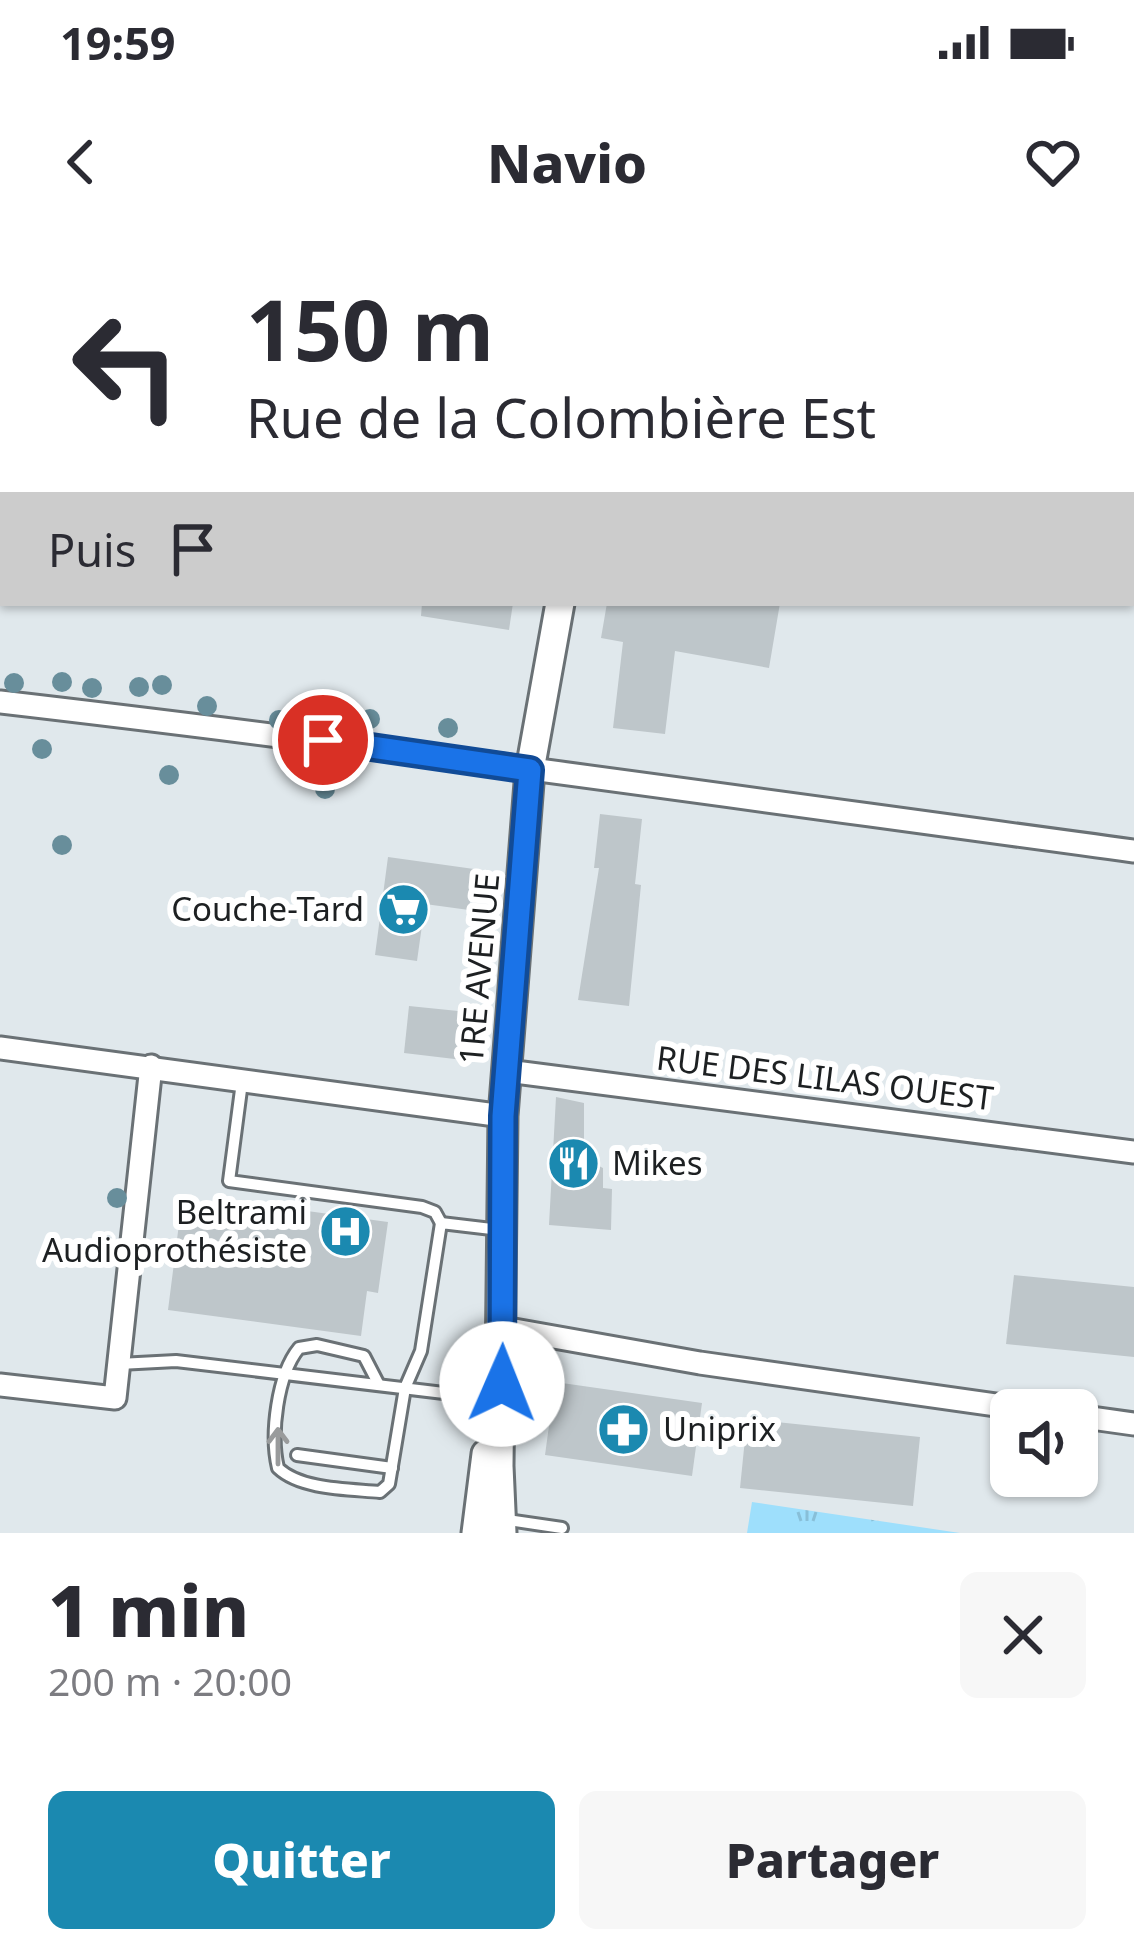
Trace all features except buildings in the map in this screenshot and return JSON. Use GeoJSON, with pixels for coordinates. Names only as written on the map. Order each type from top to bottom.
{"type":"FeatureCollection","features":[{"type":"Feature","properties":{"kind":"street","name":"1RE AVENUE"},"geometry":{"type":"LineString","coordinates":[[502,1526],[503,1116],[530,770],[559,606]]}},
{"type":"Feature","properties":{"kind":"street"},"geometry":{"type":"LineString","coordinates":[[0,702],[369,745],[1134,851]]}},
{"type":"Feature","properties":{"kind":"street"},"geometry":{"type":"LineString","coordinates":[[0,1048],[503,1116]]}},
{"type":"Feature","properties":{"kind":"street"},"geometry":{"type":"LineString","coordinates":[[0,1385],[116,1398],[151,1066]]}},
{"type":"Feature","properties":{"kind":"street","name":"RUE DES LILAS OUEST"},"geometry":{"type":"LineString","coordinates":[[507,1071],[1134,1152]]}},
{"type":"Feature","properties":{"kind":"street","name":"1RE AVENUE"},"geometry":{"type":"LineString","coordinates":[[476,1533],[503,1335]]}},
{"type":"Feature","properties":{"kind":"street"},"geometry":{"type":"LineString","coordinates":[[503,1335],[990,1404]]}},
{"type":"Feature","properties":{"kind":"street"},"geometry":{"type":"LineString","coordinates":[[1098,1419],[1134,1424]]}},
{"type":"Feature","properties":{"kind":"lane"},"geometry":{"type":"LineString","coordinates":[[243,1079],[229,1181],[422,1207],[435,1213],[441,1223],[421,1351],[405,1388],[389,1484],[380,1492],[299,1481],[278,1468],[274,1452],[285,1374],[299,1348],[316,1345],[364,1356],[380,1385]]}},
{"type":"Feature","properties":{"kind":"lane"},"geometry":{"type":"LineString","coordinates":[[441,1223],[503,1231]]}},
{"type":"Feature","properties":{"kind":"lane"},"geometry":{"type":"LineString","coordinates":[[119,1364],[176,1361],[494,1399]]}},
{"type":"Feature","properties":{"kind":"lane"},"geometry":{"type":"LineString","coordinates":[[297,1456],[392,1468]]}},
{"type":"Feature","properties":{"kind":"lane"},"geometry":{"type":"LineString","coordinates":[[502,1526],[562,1528]]}},
{"type":"Feature","properties":{"kind":"green space"},"geometry":{"type":"Polygon","coordinates":[[[752,1502],[960,1533],[747,1533],[752,1502]]]}},
{"type":"Feature","properties":{"kind":"place","name":"Couche-Tard"},"geometry":{"type":"Point","coordinates":[403,909]}},
{"type":"Feature","properties":{"kind":"place","name":"Mikes"},"geometry":{"type":"Point","coordinates":[573,1163]}},
{"type":"Feature","properties":{"kind":"place","name":"Beltrami Audioprothésiste"},"geometry":{"type":"Point","coordinates":[346,1231]}},
{"type":"Feature","properties":{"kind":"place","name":"Uniprix"},"geometry":{"type":"Point","coordinates":[624,1429]}},
{"type":"Feature","properties":{"kind":"route"},"geometry":{"type":"LineString","coordinates":[[323,740],[530,770],[503,1116],[502,1384]]}}]}
